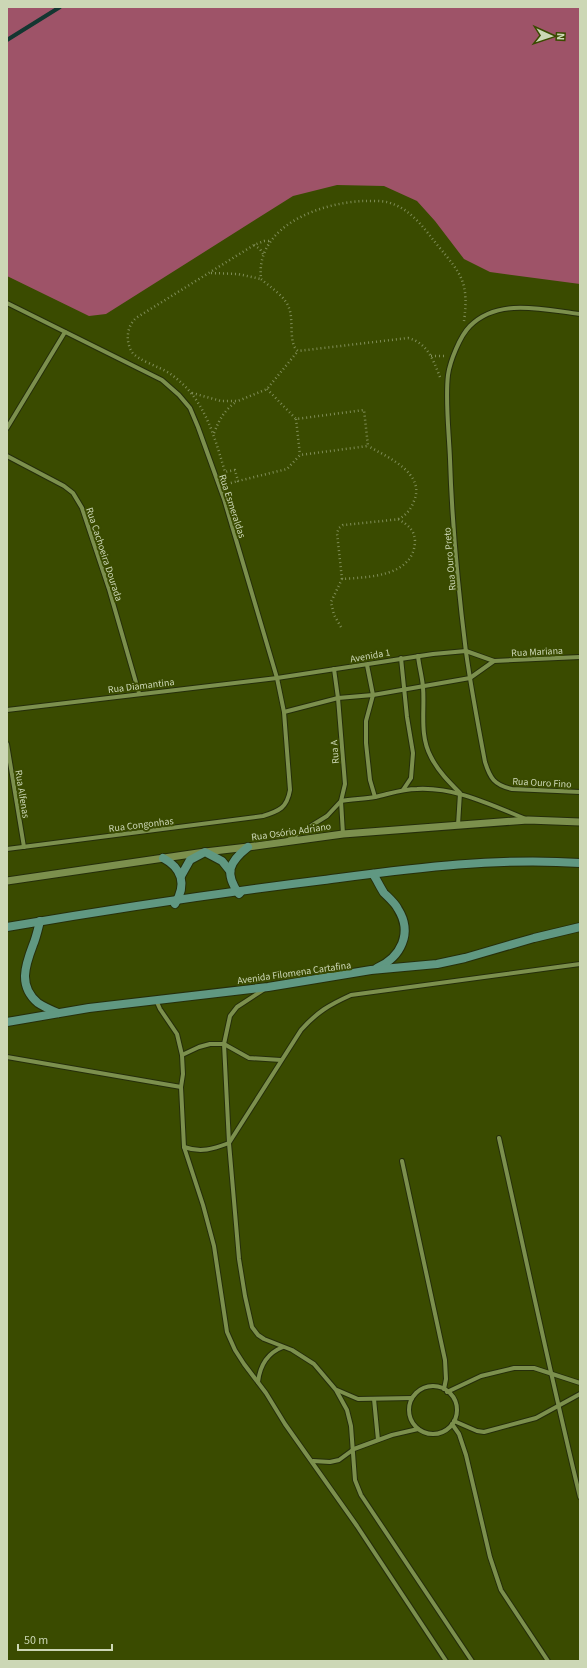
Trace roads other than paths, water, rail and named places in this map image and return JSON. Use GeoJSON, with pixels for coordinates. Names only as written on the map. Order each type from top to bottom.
{"type":"FeatureCollection","features":[{"type":"Feature","properties":{"kind":"main road"},"geometry":{"type":"LineString","coordinates":[[230,871],[236,857],[248,847]]}},
{"type":"Feature","properties":{"kind":"main road"},"geometry":{"type":"LineString","coordinates":[[164,902],[173,906],[181,890],[181,876],[190,860],[205,852],[222,861],[230,871],[234,886],[239,894],[244,890]]}},
{"type":"Feature","properties":{"kind":"main road"},"geometry":{"type":"LineString","coordinates":[[163,858],[171,862],[181,876]]}},
{"type":"Feature","properties":{"kind":"main road"},"geometry":{"type":"LineString","coordinates":[[7,927],[244,890],[373,874],[484,862],[545,861],[580,863]]}},
{"type":"Feature","properties":{"kind":"main road"},"geometry":{"type":"LineString","coordinates":[[371,970],[388,963],[394,958],[402,944],[404,932],[404,924],[400,912],[384,892],[373,874]]}},
{"type":"Feature","properties":{"kind":"main road"},"geometry":{"type":"LineString","coordinates":[[40,921],[34,945],[26,962],[26,982],[28,990],[39,1004],[58,1013]]}},
{"type":"Feature","properties":{"kind":"main road","name":"Avenida Filomena Cartafina"},"geometry":{"type":"LineString","coordinates":[[7,1022],[89,1008],[268,987],[371,970],[437,964],[465,958],[534,938],[580,927]]}},
{"type":"Feature","properties":{"kind":"street","name":"Rua Esmeraldas"},"geometry":{"type":"LineString","coordinates":[[7,303],[162,380],[180,395],[190,408],[224,500],[277,678],[284,712],[290,790],[288,800],[285,805],[275,812]]}},
{"type":"Feature","properties":{"kind":"street","name":"Rua Ouro Preto"},"geometry":{"type":"LineString","coordinates":[[502,787],[494,781],[489,774],[485,762],[466,651],[451,494],[448,374],[453,356],[470,326],[489,313],[503,308],[521,307],[580,314]]}},
{"type":"Feature","properties":{"kind":"street"},"geometry":{"type":"LineString","coordinates":[[7,428],[65,332]]}},
{"type":"Feature","properties":{"kind":"street","name":"Rua Cachoeira Dourada"},"geometry":{"type":"LineString","coordinates":[[7,456],[64,486],[73,493],[82,508],[109,589],[139,694]]}},
{"type":"Feature","properties":{"kind":"street","name":"Avenida 1"},"geometry":{"type":"LineString","coordinates":[[277,678],[367,665],[401,658],[466,651]]}},
{"type":"Feature","properties":{"kind":"street","name":"Rua Mariana"},"geometry":{"type":"LineString","coordinates":[[466,651],[494,661],[580,657]]}},
{"type":"Feature","properties":{"kind":"street"},"geometry":{"type":"LineString","coordinates":[[418,656],[423,687],[422,715],[425,737],[430,756],[441,773],[460,793],[458,825]]}},
{"type":"Feature","properties":{"kind":"street"},"geometry":{"type":"LineString","coordinates":[[401,658],[407,717],[414,754],[411,778],[403,790]]}},
{"type":"Feature","properties":{"kind":"street"},"geometry":{"type":"LineString","coordinates":[[284,712],[338,698],[373,695],[470,678],[494,661]]}},
{"type":"Feature","properties":{"kind":"street"},"geometry":{"type":"LineString","coordinates":[[367,665],[373,695],[366,721],[366,744],[370,780],[375,797]]}},
{"type":"Feature","properties":{"kind":"street","name":"Rua A"},"geometry":{"type":"LineString","coordinates":[[334,669],[338,698],[345,784],[342,801],[343,834]]}},
{"type":"Feature","properties":{"kind":"street","name":"Rua Diamantina"},"geometry":{"type":"LineString","coordinates":[[7,710],[277,678]]}},
{"type":"Feature","properties":{"kind":"street","name":"Rua Alfenas"},"geometry":{"type":"LineString","coordinates":[[7,744],[24,847]]}},
{"type":"Feature","properties":{"kind":"street","name":"Rua Ouro Fino"},"geometry":{"type":"LineString","coordinates":[[502,787],[532,791],[580,792]]}},
{"type":"Feature","properties":{"kind":"street"},"geometry":{"type":"LineString","coordinates":[[284,842],[327,816],[342,801],[375,797],[403,790],[447,790],[460,793],[528,820]]}},
{"type":"Feature","properties":{"kind":"street","name":"Rua Congonhas"},"geometry":{"type":"LineString","coordinates":[[7,849],[249,819],[275,812]]}},
{"type":"Feature","properties":{"kind":"street","name":"Rua Osório Adriano"},"geometry":{"type":"LineString","coordinates":[[7,881],[205,852],[343,834],[528,820],[580,822]]}},
{"type":"Feature","properties":{"kind":"street"},"geometry":{"type":"LineString","coordinates":[[184,1147],[193,1150],[205,1151],[229,1143],[301,1030],[314,1016],[331,1004],[351,995],[580,964]]}},
{"type":"Feature","properties":{"kind":"street"},"geometry":{"type":"LineString","coordinates":[[268,987],[237,1007],[230,1016],[224,1044],[229,1143],[239,1258],[252,1327],[258,1335],[264,1339],[292,1350],[314,1364],[336,1390],[347,1410],[351,1426],[354,1449],[353,1465],[355,1480],[361,1495],[472,1661]]}},
{"type":"Feature","properties":{"kind":"street"},"geometry":{"type":"LineString","coordinates":[[156,1000],[160,1009],[177,1034],[182,1055],[183,1074],[181,1087],[184,1147],[203,1204],[214,1246],[227,1332],[235,1350],[244,1364],[312,1461],[446,1661]]}},
{"type":"Feature","properties":{"kind":"street"},"geometry":{"type":"LineString","coordinates":[[182,1055],[199,1047],[210,1044],[224,1044],[249,1058],[281,1060]]}},
{"type":"Feature","properties":{"kind":"street"},"geometry":{"type":"LineString","coordinates":[[7,1057],[181,1087]]}},
{"type":"Feature","properties":{"kind":"street"},"geometry":{"type":"LineString","coordinates":[[499,1138],[553,1375],[558,1406],[580,1497]]}},
{"type":"Feature","properties":{"kind":"street"},"geometry":{"type":"LineString","coordinates":[[402,1161],[445,1360],[445,1390]]}},
{"type":"Feature","properties":{"kind":"street"},"geometry":{"type":"LineString","coordinates":[[258,1382],[261,1366],[265,1360],[283,1346]]}},
{"type":"Feature","properties":{"kind":"street"},"geometry":{"type":"LineString","coordinates":[[445,1390],[480,1376],[514,1368],[534,1368],[580,1384]]}},
{"type":"Feature","properties":{"kind":"street"},"geometry":{"type":"LineString","coordinates":[[426,1387],[435,1387],[445,1390],[453,1398],[456,1405],[456,1413],[453,1422],[447,1430],[440,1433],[425,1433],[418,1429],[412,1423],[409,1414],[409,1406],[412,1398],[418,1391],[426,1387]]}},
{"type":"Feature","properties":{"kind":"street"},"geometry":{"type":"LineString","coordinates":[[336,1390],[358,1399],[412,1398]]}},
{"type":"Feature","properties":{"kind":"street"},"geometry":{"type":"LineString","coordinates":[[453,1422],[484,1432],[536,1418],[580,1394]]}},
{"type":"Feature","properties":{"kind":"street"},"geometry":{"type":"LineString","coordinates":[[374,1399],[378,1440]]}},
{"type":"Feature","properties":{"kind":"street"},"geometry":{"type":"LineString","coordinates":[[453,1422],[466,1455],[490,1557],[498,1584],[516,1614],[548,1661]]}},
{"type":"Feature","properties":{"kind":"street"},"geometry":{"type":"LineString","coordinates":[[312,1461],[330,1462],[347,1455],[354,1449],[378,1440],[418,1429]]}},
{"type":"Feature","properties":{"kind":"waterway"},"geometry":{"type":"LineString","coordinates":[[7,40],[60,7]]}}]}
